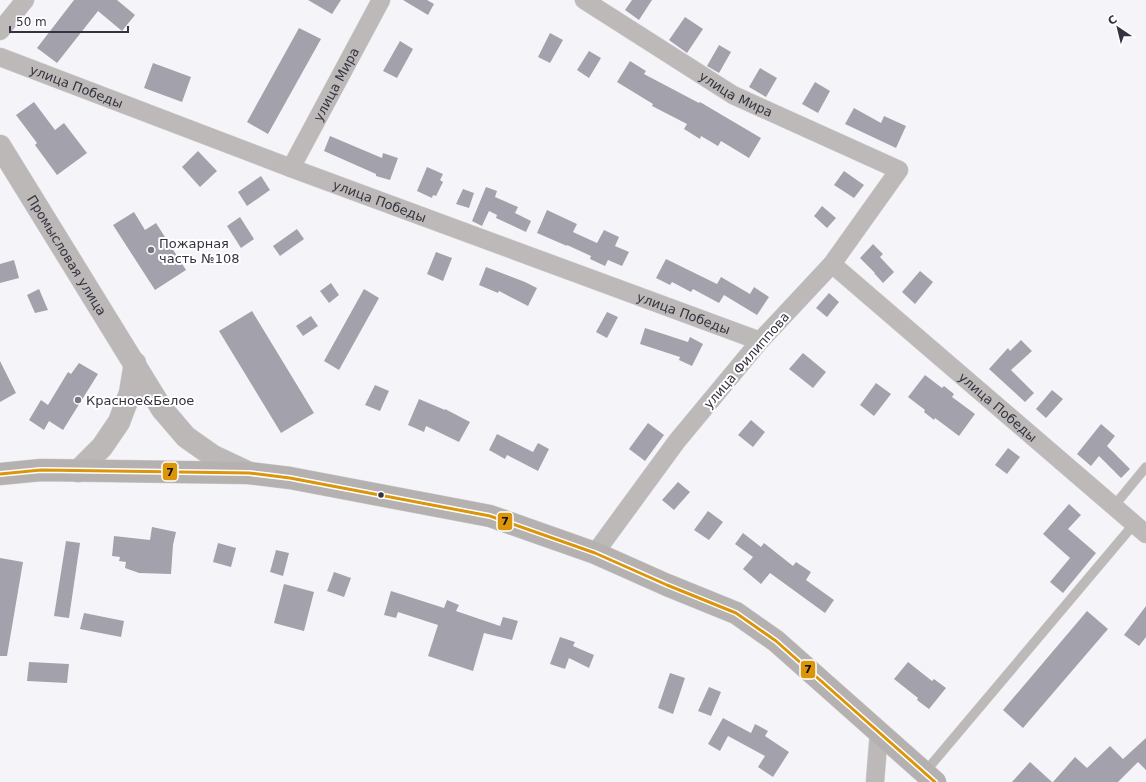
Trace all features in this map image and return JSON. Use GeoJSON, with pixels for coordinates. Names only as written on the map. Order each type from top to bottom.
{"type":"FeatureCollection","features":[{"type":"Feature","properties":{"kind":"main road","name":"Промысловая улица"},"geometry":{"type":"LineString","coordinates":[[0,146],[162,409],[186,437],[213,456],[249,474]]}},
{"type":"Feature","properties":{"kind":"main road"},"geometry":{"type":"LineString","coordinates":[[78,470],[102,446],[119,422],[130,393],[135,363]]}},
{"type":"Feature","properties":{"kind":"main road"},"geometry":{"type":"LineString","coordinates":[[0,474],[41,470],[249,474],[290,478],[490,516],[594,553],[736,613],[776,641],[930,777]]}},
{"type":"Feature","properties":{"kind":"street"},"geometry":{"type":"LineString","coordinates":[[0,31],[25,0]]}},
{"type":"Feature","properties":{"kind":"street","name":"улица Мира"},"geometry":{"type":"LineString","coordinates":[[291,168],[381,0]]}},
{"type":"Feature","properties":{"kind":"street","name":"улица Мира"},"geometry":{"type":"LineString","coordinates":[[584,0],[732,95],[899,170]]}},
{"type":"Feature","properties":{"kind":"street","name":"улица Победы"},"geometry":{"type":"LineString","coordinates":[[0,57],[291,168],[760,341]]}},
{"type":"Feature","properties":{"kind":"street","name":"улица Филиппова"},"geometry":{"type":"LineString","coordinates":[[594,553],[678,441],[760,341],[832,264],[899,170]]}},
{"type":"Feature","properties":{"kind":"street","name":"улица Победы"},"geometry":{"type":"LineString","coordinates":[[832,264],[1140,529]]}},
{"type":"Feature","properties":{"kind":"street"},"geometry":{"type":"LineString","coordinates":[[875,782],[879,732]]}},
{"type":"Feature","properties":{"kind":"lane"},"geometry":{"type":"LineString","coordinates":[[1114,506],[1146,467]]}},
{"type":"Feature","properties":{"kind":"lane"},"geometry":{"type":"LineString","coordinates":[[930,777],[1140,529]]}},
{"type":"Feature","properties":{"kind":"building"},"geometry":{"type":"Polygon","coordinates":[[[74,0],[117,0],[135,15],[122,31],[98,11],[57,63],[37,48],[74,0]]]}},
{"type":"Feature","properties":{"kind":"building"},"geometry":{"type":"Polygon","coordinates":[[[308,0],[341,0],[332,14],[308,0]]]}},
{"type":"Feature","properties":{"kind":"building"},"geometry":{"type":"Polygon","coordinates":[[[403,0],[427,0],[434,4],[428,15],[403,0]]]}},
{"type":"Feature","properties":{"kind":"building"},"geometry":{"type":"Polygon","coordinates":[[[632,0],[652,0],[639,20],[625,10],[632,0]]]}},
{"type":"Feature","properties":{"kind":"building"},"geometry":{"type":"Polygon","coordinates":[[[685,17],[703,29],[687,53],[669,40],[685,17]]]}},
{"type":"Feature","properties":{"kind":"building"},"geometry":{"type":"Polygon","coordinates":[[[299,28],[321,39],[268,134],[247,122],[299,28]]]}},
{"type":"Feature","properties":{"kind":"building"},"geometry":{"type":"Polygon","coordinates":[[[550,33],[563,40],[550,63],[538,57],[550,33]]]}},
{"type":"Feature","properties":{"kind":"building"},"geometry":{"type":"Polygon","coordinates":[[[400,41],[413,49],[397,78],[383,71],[400,41]]]}},
{"type":"Feature","properties":{"kind":"building"},"geometry":{"type":"Polygon","coordinates":[[[719,45],[731,52],[719,73],[707,66],[719,45]]]}},
{"type":"Feature","properties":{"kind":"building"},"geometry":{"type":"Polygon","coordinates":[[[589,51],[601,58],[589,78],[577,70],[589,51]]]}},
{"type":"Feature","properties":{"kind":"building"},"geometry":{"type":"Polygon","coordinates":[[[630,61],[646,71],[644,74],[699,103],[700,102],[761,138],[749,158],[721,141],[718,146],[701,136],[700,139],[684,129],[687,124],[652,106],[653,104],[617,82],[630,61]]]}},
{"type":"Feature","properties":{"kind":"building"},"geometry":{"type":"Polygon","coordinates":[[[153,63],[191,77],[182,102],[144,88],[153,63]]]}},
{"type":"Feature","properties":{"kind":"building"},"geometry":{"type":"Polygon","coordinates":[[[760,68],[777,78],[766,97],[749,87],[760,68]]]}},
{"type":"Feature","properties":{"kind":"building"},"geometry":{"type":"Polygon","coordinates":[[[815,82],[830,91],[818,113],[802,104],[815,82]]]}},
{"type":"Feature","properties":{"kind":"building"},"geometry":{"type":"Polygon","coordinates":[[[34,102],[55,130],[64,123],[87,153],[57,175],[35,145],[37,143],[16,115],[34,102]]]}},
{"type":"Feature","properties":{"kind":"building"},"geometry":{"type":"Polygon","coordinates":[[[854,108],[881,123],[884,116],[906,126],[896,148],[845,124],[854,108]]]}},
{"type":"Feature","properties":{"kind":"building"},"geometry":{"type":"Polygon","coordinates":[[[330,136],[382,158],[383,153],[398,158],[390,180],[376,176],[376,174],[324,151],[330,136]]]}},
{"type":"Feature","properties":{"kind":"building"},"geometry":{"type":"Polygon","coordinates":[[[198,151],[217,171],[200,187],[182,167],[198,151]]]}},
{"type":"Feature","properties":{"kind":"building"},"geometry":{"type":"Polygon","coordinates":[[[427,167],[443,174],[440,180],[443,182],[436,196],[433,195],[432,198],[417,191],[427,167]]]}},
{"type":"Feature","properties":{"kind":"building"},"geometry":{"type":"Polygon","coordinates":[[[844,171],[864,185],[854,198],[834,185],[844,171]]]}},
{"type":"Feature","properties":{"kind":"building"},"geometry":{"type":"Polygon","coordinates":[[[261,176],[270,190],[247,206],[238,192],[261,176]]]}},
{"type":"Feature","properties":{"kind":"building"},"geometry":{"type":"Polygon","coordinates":[[[486,187],[497,191],[495,197],[518,207],[515,213],[531,221],[526,232],[496,218],[497,215],[489,211],[482,226],[472,221],[486,187]]]}},
{"type":"Feature","properties":{"kind":"building"},"geometry":{"type":"Polygon","coordinates":[[[463,189],[474,193],[469,208],[456,204],[463,189]]]}},
{"type":"Feature","properties":{"kind":"building"},"geometry":{"type":"Polygon","coordinates":[[[822,206],[836,218],[827,228],[814,216],[822,206]]]}},
{"type":"Feature","properties":{"kind":"building"},"geometry":{"type":"Polygon","coordinates":[[[547,210],[577,224],[573,232],[597,243],[604,230],[619,237],[615,246],[629,252],[622,266],[608,260],[605,266],[590,259],[591,256],[537,233],[547,210]]]}},
{"type":"Feature","properties":{"kind":"building","name":"Пожарная часть №108"},"geometry":{"type":"Polygon","coordinates":[[[134,212],[145,230],[156,223],[186,270],[155,290],[113,225],[134,212]]]}},
{"type":"Feature","properties":{"kind":"building"},"geometry":{"type":"Polygon","coordinates":[[[240,217],[254,239],[241,248],[227,226],[240,217]]]}},
{"type":"Feature","properties":{"kind":"building"},"geometry":{"type":"Polygon","coordinates":[[[297,229],[304,239],[280,256],[273,246],[297,229]]]}},
{"type":"Feature","properties":{"kind":"building"},"geometry":{"type":"Polygon","coordinates":[[[873,244],[883,254],[880,257],[894,272],[883,283],[860,258],[873,244]]]}},
{"type":"Feature","properties":{"kind":"building"},"geometry":{"type":"Polygon","coordinates":[[[436,252],[452,258],[443,281],[427,274],[436,252]]]}},
{"type":"Feature","properties":{"kind":"building"},"geometry":{"type":"Polygon","coordinates":[[[666,259],[717,284],[721,277],[750,294],[754,287],[769,297],[757,315],[724,295],[719,303],[693,289],[691,292],[672,282],[670,285],[656,278],[666,259]]]}},
{"type":"Feature","properties":{"kind":"building"},"geometry":{"type":"Polygon","coordinates":[[[14,260],[19,278],[0,283],[0,264],[14,260]]]}},
{"type":"Feature","properties":{"kind":"building"},"geometry":{"type":"Polygon","coordinates":[[[486,267],[537,288],[528,306],[499,291],[498,293],[479,285],[486,267]]]}},
{"type":"Feature","properties":{"kind":"building"},"geometry":{"type":"Polygon","coordinates":[[[920,271],[933,282],[915,304],[902,292],[920,271]]]}},
{"type":"Feature","properties":{"kind":"building"},"geometry":{"type":"Polygon","coordinates":[[[331,283],[339,295],[329,303],[320,291],[331,283]]]}},
{"type":"Feature","properties":{"kind":"building"},"geometry":{"type":"Polygon","coordinates":[[[39,289],[48,310],[35,313],[27,295],[39,289]]]}},
{"type":"Feature","properties":{"kind":"building"},"geometry":{"type":"Polygon","coordinates":[[[364,289],[379,298],[339,370],[324,361],[364,289]]]}},
{"type":"Feature","properties":{"kind":"building"},"geometry":{"type":"Polygon","coordinates":[[[829,293],[839,302],[827,317],[816,308],[829,293]]]}},
{"type":"Feature","properties":{"kind":"building"},"geometry":{"type":"Polygon","coordinates":[[[252,311],[314,413],[281,433],[219,331],[252,311]]]}},
{"type":"Feature","properties":{"kind":"building"},"geometry":{"type":"Polygon","coordinates":[[[607,312],[618,317],[607,338],[596,332],[607,312]]]}},
{"type":"Feature","properties":{"kind":"building"},"geometry":{"type":"Polygon","coordinates":[[[311,316],[318,326],[303,336],[296,326],[311,316]]]}},
{"type":"Feature","properties":{"kind":"building"},"geometry":{"type":"Polygon","coordinates":[[[645,328],[688,342],[690,337],[703,344],[692,366],[679,360],[680,357],[640,344],[645,328]]]}},
{"type":"Feature","properties":{"kind":"building"},"geometry":{"type":"Polygon","coordinates":[[[1021,340],[1032,351],[1011,370],[1034,393],[1025,402],[989,369],[1008,348],[1010,351],[1021,340]]]}},
{"type":"Feature","properties":{"kind":"building"},"geometry":{"type":"Polygon","coordinates":[[[803,353],[826,372],[813,388],[789,369],[803,353]]]}},
{"type":"Feature","properties":{"kind":"building"},"geometry":{"type":"Polygon","coordinates":[[[0,361],[16,393],[0,402],[0,361]]]}},
{"type":"Feature","properties":{"kind":"building"},"geometry":{"type":"Polygon","coordinates":[[[79,363],[98,374],[63,430],[49,421],[44,430],[29,420],[41,400],[48,405],[68,372],[71,374],[79,363]]]}},
{"type":"Feature","properties":{"kind":"building"},"geometry":{"type":"Polygon","coordinates":[[[925,375],[942,388],[944,386],[954,394],[952,397],[975,414],[959,436],[935,418],[934,420],[924,412],[925,410],[908,397],[925,375]]]}},
{"type":"Feature","properties":{"kind":"building"},"geometry":{"type":"Polygon","coordinates":[[[876,383],[891,394],[874,416],[860,405],[876,383]]]}},
{"type":"Feature","properties":{"kind":"building"},"geometry":{"type":"Polygon","coordinates":[[[375,385],[389,391],[380,411],[365,405],[375,385]]]}},
{"type":"Feature","properties":{"kind":"building"},"geometry":{"type":"Polygon","coordinates":[[[1052,390],[1063,399],[1046,418],[1036,409],[1052,390]]]}},
{"type":"Feature","properties":{"kind":"building"},"geometry":{"type":"Polygon","coordinates":[[[419,399],[445,409],[470,422],[459,442],[426,426],[424,432],[408,425],[419,399]]]}},
{"type":"Feature","properties":{"kind":"building"},"geometry":{"type":"Polygon","coordinates":[[[751,420],[765,432],[753,447],[738,435],[751,420]]]}},
{"type":"Feature","properties":{"kind":"building"},"geometry":{"type":"Polygon","coordinates":[[[648,423],[664,435],[645,461],[629,449],[648,423]]]}},
{"type":"Feature","properties":{"kind":"building"},"geometry":{"type":"Polygon","coordinates":[[[1101,424],[1115,436],[1107,446],[1130,469],[1121,478],[1099,456],[1091,466],[1077,454],[1101,424]]]}},
{"type":"Feature","properties":{"kind":"building"},"geometry":{"type":"Polygon","coordinates":[[[497,434],[533,452],[538,443],[549,449],[538,471],[507,455],[505,459],[489,450],[497,434]]]}},
{"type":"Feature","properties":{"kind":"building"},"geometry":{"type":"Polygon","coordinates":[[[1008,448],[1020,457],[1007,474],[995,465],[1008,448]]]}},
{"type":"Feature","properties":{"kind":"building"},"geometry":{"type":"Polygon","coordinates":[[[678,482],[690,492],[674,510],[662,500],[678,482]]]}},
{"type":"Feature","properties":{"kind":"building"},"geometry":{"type":"Polygon","coordinates":[[[1069,504],[1081,515],[1068,529],[1096,553],[1063,593],[1050,582],[1070,558],[1043,534],[1069,504]]]}},
{"type":"Feature","properties":{"kind":"building"},"geometry":{"type":"Polygon","coordinates":[[[708,511],[723,522],[709,540],[694,530],[708,511]]]}},
{"type":"Feature","properties":{"kind":"building"},"geometry":{"type":"Polygon","coordinates":[[[152,527],[176,532],[173,545],[171,574],[139,573],[125,568],[126,562],[119,561],[120,557],[112,556],[114,536],[150,540],[152,527]]]}},
{"type":"Feature","properties":{"kind":"building"},"geometry":{"type":"Polygon","coordinates":[[[743,533],[761,547],[764,543],[793,566],[796,562],[811,572],[806,580],[834,600],[825,613],[770,573],[761,584],[743,569],[753,557],[735,544],[743,533]]]}},
{"type":"Feature","properties":{"kind":"building"},"geometry":{"type":"Polygon","coordinates":[[[66,541],[80,543],[69,618],[54,616],[66,541]]]}},
{"type":"Feature","properties":{"kind":"building"},"geometry":{"type":"Polygon","coordinates":[[[218,543],[236,548],[231,567],[213,562],[218,543]]]}},
{"type":"Feature","properties":{"kind":"building"},"geometry":{"type":"Polygon","coordinates":[[[276,550],[289,553],[283,576],[270,572],[276,550]]]}},
{"type":"Feature","properties":{"kind":"building"},"geometry":{"type":"Polygon","coordinates":[[[0,558],[23,562],[7,656],[0,656],[0,558]]]}},
{"type":"Feature","properties":{"kind":"building"},"geometry":{"type":"Polygon","coordinates":[[[334,572],[351,578],[344,597],[327,591],[334,572]]]}},
{"type":"Feature","properties":{"kind":"building"},"geometry":{"type":"Polygon","coordinates":[[[284,584],[314,592],[304,631],[274,623],[284,584]]]}},
{"type":"Feature","properties":{"kind":"building"},"geometry":{"type":"Polygon","coordinates":[[[391,591],[444,608],[447,600],[459,605],[456,611],[500,626],[503,617],[518,621],[512,640],[484,633],[473,671],[428,656],[438,625],[398,612],[396,618],[384,615],[391,591]]]}},
{"type":"Feature","properties":{"kind":"building"},"geometry":{"type":"Polygon","coordinates":[[[1146,606],[1146,637],[1139,646],[1124,635],[1146,606]]]}},
{"type":"Feature","properties":{"kind":"building"},"geometry":{"type":"Polygon","coordinates":[[[1087,611],[1108,629],[1023,728],[1003,710],[1087,611]]]}},
{"type":"Feature","properties":{"kind":"building"},"geometry":{"type":"Polygon","coordinates":[[[84,613],[124,621],[121,637],[80,629],[84,613]]]}},
{"type":"Feature","properties":{"kind":"building"},"geometry":{"type":"Polygon","coordinates":[[[560,637],[575,642],[573,646],[594,655],[589,668],[569,658],[565,669],[550,664],[560,637]]]}},
{"type":"Feature","properties":{"kind":"building"},"geometry":{"type":"Polygon","coordinates":[[[29,662],[69,664],[67,683],[27,681],[29,662]]]}},
{"type":"Feature","properties":{"kind":"building"},"geometry":{"type":"Polygon","coordinates":[[[908,662],[932,681],[934,679],[946,688],[929,709],[894,679],[908,662]]]}},
{"type":"Feature","properties":{"kind":"building"},"geometry":{"type":"Polygon","coordinates":[[[670,673],[685,678],[673,714],[658,708],[670,673]]]}},
{"type":"Feature","properties":{"kind":"building"},"geometry":{"type":"Polygon","coordinates":[[[709,687],[721,692],[711,716],[698,711],[709,687]]]}},
{"type":"Feature","properties":{"kind":"building"},"geometry":{"type":"Polygon","coordinates":[[[723,718],[751,733],[755,724],[768,731],[765,736],[789,752],[773,777],[758,767],[765,756],[728,736],[720,751],[708,744],[723,718]]]}},
{"type":"Feature","properties":{"kind":"building"},"geometry":{"type":"Polygon","coordinates":[[[1146,738],[1146,770],[1138,762],[1118,782],[1053,782],[1075,757],[1087,768],[1110,746],[1123,759],[1146,738]]]}},
{"type":"Feature","properties":{"kind":"building"},"geometry":{"type":"Polygon","coordinates":[[[1030,762],[1052,782],[1012,782],[1030,762]]]}},
{"type":"Feature","properties":{"kind":"transit line","name":"7"},"geometry":{"type":"LineString","coordinates":[[0,474],[41,470],[249,473],[290,478],[490,516],[595,553],[667,585],[736,613],[776,641],[935,782]]}},
{"type":"Feature","properties":{"kind":"place","name":"Пожарная часть №108"},"geometry":{"type":"Point","coordinates":[151,250]}},
{"type":"Feature","properties":{"kind":"place","name":"Красное&Белое"},"geometry":{"type":"Point","coordinates":[78,400]}}]}
